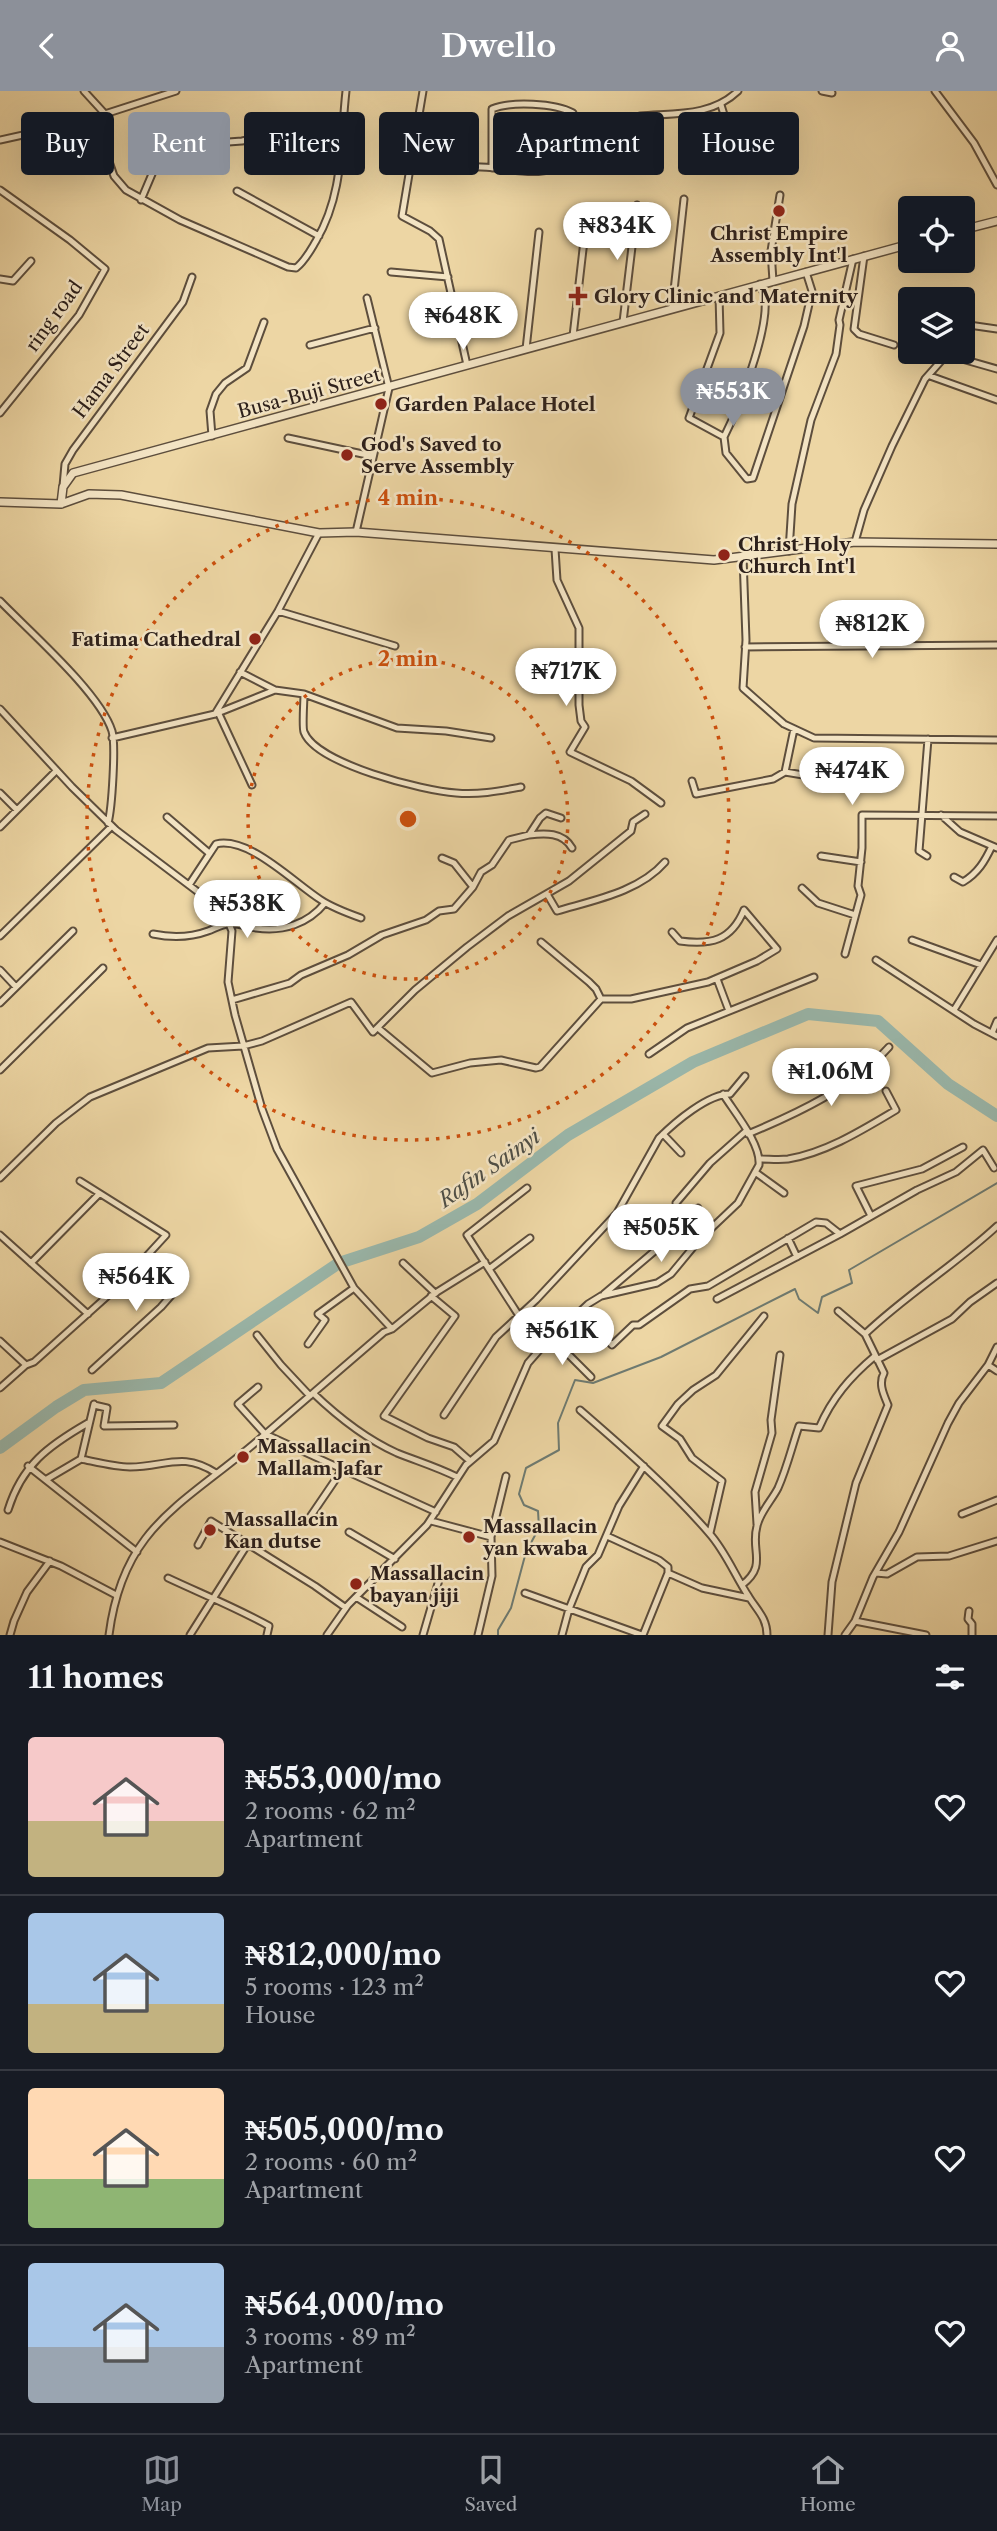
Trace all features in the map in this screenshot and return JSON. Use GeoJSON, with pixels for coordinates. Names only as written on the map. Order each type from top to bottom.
{"type":"FeatureCollection","features":[{"type":"Feature","properties":{"kind":"street"},"geometry":{"type":"LineString","coordinates":[[84,91],[103,112]]}},
{"type":"Feature","properties":{"kind":"street"},"geometry":{"type":"LineString","coordinates":[[114,112],[176,91]]}},
{"type":"Feature","properties":{"kind":"street"},"geometry":{"type":"LineString","coordinates":[[344,112],[346,91]]}},
{"type":"Feature","properties":{"kind":"street"},"geometry":{"type":"LineString","coordinates":[[419,112],[423,91]]}},
{"type":"Feature","properties":{"kind":"street"},"geometry":{"type":"LineString","coordinates":[[479,168],[513,172],[548,171],[575,160],[631,119],[706,110],[721,105],[737,91]]}},
{"type":"Feature","properties":{"kind":"street"},"geometry":{"type":"LineString","coordinates":[[822,91],[832,93]]}},
{"type":"Feature","properties":{"kind":"street"},"geometry":{"type":"LineString","coordinates":[[935,91],[974,143],[997,185]]}},
{"type":"Feature","properties":{"kind":"street"},"geometry":{"type":"LineString","coordinates":[[492,168],[492,110],[516,105],[556,106],[571,112]]}},
{"type":"Feature","properties":{"kind":"street"},"geometry":{"type":"LineString","coordinates":[[721,105],[723,112]]}},
{"type":"Feature","properties":{"kind":"street"},"geometry":{"type":"LineString","coordinates":[[0,140],[21,135]]}},
{"type":"Feature","properties":{"kind":"street"},"geometry":{"type":"LineString","coordinates":[[141,200],[155,167],[176,149],[188,145],[244,141]]}},
{"type":"Feature","properties":{"kind":"street"},"geometry":{"type":"LineString","coordinates":[[114,173],[117,181],[141,200],[180,220],[294,268],[300,265],[330,216],[340,175]]}},
{"type":"Feature","properties":{"kind":"street"},"geometry":{"type":"LineString","coordinates":[[409,175],[402,216],[430,230],[439,239],[467,365]]}},
{"type":"Feature","properties":{"kind":"street","name":"ring road"},"geometry":{"type":"LineString","coordinates":[[0,190],[70,240],[105,269],[79,315],[0,413]]}},
{"type":"Feature","properties":{"kind":"street"},"geometry":{"type":"LineString","coordinates":[[237,191],[319,236]]}},
{"type":"Feature","properties":{"kind":"street"},"geometry":{"type":"LineString","coordinates":[[773,281],[771,250],[780,195]]}},
{"type":"Feature","properties":{"kind":"street"},"geometry":{"type":"LineString","coordinates":[[672,309],[684,199]]}},
{"type":"Feature","properties":{"kind":"street"},"geometry":{"type":"LineString","coordinates":[[623,322],[637,205]]}},
{"type":"Feature","properties":{"kind":"street"},"geometry":{"type":"LineString","coordinates":[[975,227],[997,221]]}},
{"type":"Feature","properties":{"kind":"street"},"geometry":{"type":"LineString","coordinates":[[526,349],[539,232]]}},
{"type":"Feature","properties":{"kind":"street"},"geometry":{"type":"LineString","coordinates":[[573,336],[585,232]]}},
{"type":"Feature","properties":{"kind":"street","name":"Busa-Buji Street"},"geometry":{"type":"LineString","coordinates":[[63,487],[73,473],[898,247]]}},
{"type":"Feature","properties":{"kind":"street"},"geometry":{"type":"LineString","coordinates":[[864,256],[854,329],[859,334],[894,345]]}},
{"type":"Feature","properties":{"kind":"street"},"geometry":{"type":"LineString","coordinates":[[789,551],[792,504],[811,420],[836,354],[839,320],[853,259]]}},
{"type":"Feature","properties":{"kind":"street"},"geometry":{"type":"LineString","coordinates":[[0,279],[13,281],[31,261]]}},
{"type":"Feature","properties":{"kind":"street"},"geometry":{"type":"LineString","coordinates":[[391,272],[448,277]]}},
{"type":"Feature","properties":{"kind":"street"},"geometry":{"type":"LineString","coordinates":[[760,284],[765,301],[761,336],[734,416],[724,437],[726,453],[747,479],[753,478],[804,326],[812,291],[806,272]]}},
{"type":"Feature","properties":{"kind":"street","name":"Hama Street"},"geometry":{"type":"LineString","coordinates":[[63,487],[65,464],[73,450],[183,302],[192,277]]}},
{"type":"Feature","properties":{"kind":"street"},"geometry":{"type":"LineString","coordinates":[[719,296],[720,333],[689,418],[724,437]]}},
{"type":"Feature","properties":{"kind":"street"},"geometry":{"type":"LineString","coordinates":[[356,532],[389,388],[367,298]]}},
{"type":"Feature","properties":{"kind":"street"},"geometry":{"type":"LineString","coordinates":[[212,436],[210,411],[216,394],[225,383],[247,368],[264,322]]}},
{"type":"Feature","properties":{"kind":"street"},"geometry":{"type":"LineString","coordinates":[[975,326],[997,329]]}},
{"type":"Feature","properties":{"kind":"street"},"geometry":{"type":"LineString","coordinates":[[310,345],[375,328]]}},
{"type":"Feature","properties":{"kind":"street"},"geometry":{"type":"LineString","coordinates":[[975,362],[997,369]]}},
{"type":"Feature","properties":{"kind":"street"},"geometry":{"type":"LineString","coordinates":[[855,542],[864,510],[887,456],[925,379],[939,364]]}},
{"type":"Feature","properties":{"kind":"street"},"geometry":{"type":"LineString","coordinates":[[930,376],[997,400]]}},
{"type":"Feature","properties":{"kind":"street"},"geometry":{"type":"LineString","coordinates":[[288,438],[372,456]]}},
{"type":"Feature","properties":{"kind":"street"},"geometry":{"type":"LineString","coordinates":[[61,504],[63,487]]}},
{"type":"Feature","properties":{"kind":"street"},"geometry":{"type":"LineString","coordinates":[[0,502],[61,504],[89,494],[121,495],[319,533],[356,532],[714,560],[855,542],[997,544]]}},
{"type":"Feature","properties":{"kind":"street"},"geometry":{"type":"LineString","coordinates":[[217,713],[278,611],[319,533]]}},
{"type":"Feature","properties":{"kind":"street"},"geometry":{"type":"LineString","coordinates":[[555,549],[557,580],[579,628],[579,705],[581,721],[585,727],[570,752],[631,781],[660,803]]}},
{"type":"Feature","properties":{"kind":"street"},"geometry":{"type":"LineString","coordinates":[[743,557],[746,647],[743,688],[784,724],[814,738],[997,740]]}},
{"type":"Feature","properties":{"kind":"street"},"geometry":{"type":"LineString","coordinates":[[0,601],[96,701],[112,733],[110,825],[1,932]]}},
{"type":"Feature","properties":{"kind":"street"},"geometry":{"type":"LineString","coordinates":[[278,611],[395,646]]}},
{"type":"Feature","properties":{"kind":"street"},"geometry":{"type":"LineString","coordinates":[[746,647],[997,645]]}},
{"type":"Feature","properties":{"kind":"street"},"geometry":{"type":"LineString","coordinates":[[240,672],[275,690],[304,694],[397,728],[446,731],[491,738]]}},
{"type":"Feature","properties":{"kind":"street"},"geometry":{"type":"LineString","coordinates":[[112,738],[217,713],[275,690]]}},
{"type":"Feature","properties":{"kind":"street"},"geometry":{"type":"LineString","coordinates":[[304,694],[305,734],[314,745],[343,764],[428,790],[483,794],[521,787]]}},
{"type":"Feature","properties":{"kind":"street"},"geometry":{"type":"LineString","coordinates":[[0,709],[110,825],[202,895],[229,923],[232,948],[228,982],[243,1046],[277,1149],[353,1285],[392,1329]]}},
{"type":"Feature","properties":{"kind":"street"},"geometry":{"type":"LineString","coordinates":[[217,713],[252,785]]}},
{"type":"Feature","properties":{"kind":"street"},"geometry":{"type":"LineString","coordinates":[[785,772],[794,729]]}},
{"type":"Feature","properties":{"kind":"street"},"geometry":{"type":"LineString","coordinates":[[928,739],[919,851],[928,856]]}},
{"type":"Feature","properties":{"kind":"street"},"geometry":{"type":"LineString","coordinates":[[0,827],[56,771]]}},
{"type":"Feature","properties":{"kind":"street"},"geometry":{"type":"LineString","coordinates":[[692,781],[696,794],[773,779],[785,772],[815,777]]}},
{"type":"Feature","properties":{"kind":"street"},"geometry":{"type":"LineString","coordinates":[[0,793],[17,810]]}},
{"type":"Feature","properties":{"kind":"street"},"geometry":{"type":"LineString","coordinates":[[529,835],[546,813],[561,818]]}},
{"type":"Feature","properties":{"kind":"street"},"geometry":{"type":"LineString","coordinates":[[1,1173],[56,1123],[90,1097],[208,1048],[243,1046],[262,1041],[351,1002],[373,1032],[415,990],[467,947],[508,916],[569,881],[631,831],[633,822],[645,814]]}},
{"type":"Feature","properties":{"kind":"street"},"geometry":{"type":"LineString","coordinates":[[845,954],[860,895],[858,886],[862,815],[997,816]]}},
{"type":"Feature","properties":{"kind":"street"},"geometry":{"type":"LineString","coordinates":[[941,815],[960,832],[994,847],[972,877],[963,881],[954,877]]}},
{"type":"Feature","properties":{"kind":"street"},"geometry":{"type":"LineString","coordinates":[[167,817],[209,853]]}},
{"type":"Feature","properties":{"kind":"street"},"geometry":{"type":"LineString","coordinates":[[232,1000],[290,983],[300,975],[348,955],[383,936],[414,925],[439,911],[454,909],[473,887],[481,871],[492,865],[509,840],[542,834],[562,837],[572,848]]}},
{"type":"Feature","properties":{"kind":"street"},"geometry":{"type":"LineString","coordinates":[[189,885],[209,853],[220,842],[230,843],[253,852],[325,903],[361,918]]}},
{"type":"Feature","properties":{"kind":"street"},"geometry":{"type":"LineString","coordinates":[[821,856],[861,862]]}},
{"type":"Feature","properties":{"kind":"street"},"geometry":{"type":"LineString","coordinates":[[442,858],[452,860],[473,887]]}},
{"type":"Feature","properties":{"kind":"street"},"geometry":{"type":"LineString","coordinates":[[548,894],[557,911],[621,891],[655,873],[665,862]]}},
{"type":"Feature","properties":{"kind":"street"},"geometry":{"type":"LineString","coordinates":[[802,888],[818,903],[855,915]]}},
{"type":"Feature","properties":{"kind":"street"},"geometry":{"type":"LineString","coordinates":[[153,934],[173,938],[203,933],[229,923],[267,930],[282,928],[308,919],[325,903]]}},
{"type":"Feature","properties":{"kind":"street"},"geometry":{"type":"LineString","coordinates":[[378,1028],[432,1073],[470,1063],[501,1060],[536,1068],[540,1067],[601,999],[631,999],[717,979],[777,949],[744,910],[738,925],[731,933],[711,941],[680,941],[672,932]]}},
{"type":"Feature","properties":{"kind":"street"},"geometry":{"type":"LineString","coordinates":[[0,1003],[73,931]]}},
{"type":"Feature","properties":{"kind":"street"},"geometry":{"type":"LineString","coordinates":[[912,940],[981,965]]}},
{"type":"Feature","properties":{"kind":"street"},"geometry":{"type":"LineString","coordinates":[[954,1010],[997,940]]}},
{"type":"Feature","properties":{"kind":"street"},"geometry":{"type":"LineString","coordinates":[[541,942],[589,982],[601,999]]}},
{"type":"Feature","properties":{"kind":"street"},"geometry":{"type":"LineString","coordinates":[[876,960],[995,1035],[997,1021]]}},
{"type":"Feature","properties":{"kind":"street"},"geometry":{"type":"LineString","coordinates":[[0,1070],[103,968]]}},
{"type":"Feature","properties":{"kind":"street"},"geometry":{"type":"LineString","coordinates":[[0,970],[16,987]]}},
{"type":"Feature","properties":{"kind":"street"},"geometry":{"type":"LineString","coordinates":[[649,1053],[687,1028],[814,977]]}},
{"type":"Feature","properties":{"kind":"street"},"geometry":{"type":"LineString","coordinates":[[717,979],[729,1011]]}},
{"type":"Feature","properties":{"kind":"street"},"geometry":{"type":"LineString","coordinates":[[677,1203],[710,1163],[747,1133],[776,1123],[835,1091],[863,1072],[889,1047]]}},
{"type":"Feature","properties":{"kind":"street"},"geometry":{"type":"LineString","coordinates":[[444,1415],[496,1336],[519,1316],[617,1213],[652,1148],[663,1135],[695,1110],[723,1094],[730,1094],[745,1076]]}},
{"type":"Feature","properties":{"kind":"street"},"geometry":{"type":"LineString","coordinates":[[760,1159],[799,1156],[870,1125],[895,1109],[886,1090]]}},
{"type":"Feature","properties":{"kind":"street"},"geometry":{"type":"LineString","coordinates":[[601,1296],[657,1283],[671,1274],[700,1239],[738,1203],[760,1159],[756,1147],[723,1094]]}},
{"type":"Feature","properties":{"kind":"street"},"geometry":{"type":"LineString","coordinates":[[663,1135],[681,1153]]}},
{"type":"Feature","properties":{"kind":"street"},"geometry":{"type":"LineString","coordinates":[[872,1216],[856,1186],[922,1169],[962,1147]]}},
{"type":"Feature","properties":{"kind":"street"},"geometry":{"type":"LineString","coordinates":[[717,1299],[917,1190],[965,1167],[983,1150],[994,1168]]}},
{"type":"Feature","properties":{"kind":"street"},"geometry":{"type":"LineString","coordinates":[[755,1172],[784,1193]]}},
{"type":"Feature","properties":{"kind":"street"},"geometry":{"type":"LineString","coordinates":[[0,1388],[88,1314],[150,1255],[166,1235],[80,1181]]}},
{"type":"Feature","properties":{"kind":"street"},"geometry":{"type":"LineString","coordinates":[[527,1188],[467,1235],[542,1347]]}},
{"type":"Feature","properties":{"kind":"street"},"geometry":{"type":"LineString","coordinates":[[32,1263],[99,1194]]}},
{"type":"Feature","properties":{"kind":"street"},"geometry":{"type":"LineString","coordinates":[[327,1635],[356,1597],[431,1521],[457,1477],[470,1461],[494,1441],[528,1363],[581,1311],[662,1246],[698,1209]]}},
{"type":"Feature","properties":{"kind":"street"},"geometry":{"type":"LineString","coordinates":[[581,1311],[612,1345],[634,1325],[639,1325],[690,1289],[708,1286],[816,1222],[827,1223],[840,1234]]}},
{"type":"Feature","properties":{"kind":"street"},"geometry":{"type":"LineString","coordinates":[[865,1334],[895,1305],[974,1247],[997,1226]]}},
{"type":"Feature","properties":{"kind":"street"},"geometry":{"type":"LineString","coordinates":[[0,1235],[88,1314]]}},
{"type":"Feature","properties":{"kind":"street"},"geometry":{"type":"LineString","coordinates":[[489,1269],[530,1238]]}},
{"type":"Feature","properties":{"kind":"street"},"geometry":{"type":"LineString","coordinates":[[788,1238],[797,1257]]}},
{"type":"Feature","properties":{"kind":"street"},"geometry":{"type":"LineString","coordinates":[[92,1370],[161,1307],[182,1283],[150,1255]]}},
{"type":"Feature","properties":{"kind":"street"},"geometry":{"type":"LineString","coordinates":[[109,1635],[116,1595],[137,1552],[162,1518],[384,1332],[392,1329],[433,1295],[485,1262]]}},
{"type":"Feature","properties":{"kind":"street"},"geometry":{"type":"LineString","coordinates":[[402,1263],[455,1316],[384,1416],[428,1438],[454,1447],[470,1461]]}},
{"type":"Feature","properties":{"kind":"street"},"geometry":{"type":"LineString","coordinates":[[757,1524],[778,1487],[799,1426],[819,1427],[841,1389],[876,1358],[946,1323],[997,1283]]}},
{"type":"Feature","properties":{"kind":"street"},"geometry":{"type":"LineString","coordinates":[[308,1344],[325,1320],[318,1314],[353,1285]]}},
{"type":"Feature","properties":{"kind":"street"},"geometry":{"type":"LineString","coordinates":[[828,1635],[832,1581],[856,1483],[888,1405],[881,1379],[884,1373],[874,1349],[865,1334],[838,1311]]}},
{"type":"Feature","properties":{"kind":"street"},"geometry":{"type":"LineString","coordinates":[[710,1533],[722,1481],[692,1458],[680,1439],[662,1426],[678,1404],[716,1375],[764,1316]]}},
{"type":"Feature","properties":{"kind":"street"},"geometry":{"type":"LineString","coordinates":[[257,1335],[281,1365],[332,1411],[396,1453],[457,1477]]}},
{"type":"Feature","properties":{"kind":"street"},"geometry":{"type":"LineString","coordinates":[[552,1338],[591,1377]]}},
{"type":"Feature","properties":{"kind":"street"},"geometry":{"type":"LineString","coordinates":[[0,1341],[26,1365]]}},
{"type":"Feature","properties":{"kind":"street"},"geometry":{"type":"LineString","coordinates":[[845,1635],[855,1621],[876,1573],[899,1532],[948,1423],[988,1365],[997,1347]]}},
{"type":"Feature","properties":{"kind":"street"},"geometry":{"type":"LineString","coordinates":[[742,1585],[754,1573],[758,1559],[755,1539],[755,1492],[772,1433],[771,1420],[780,1355]]}},
{"type":"Feature","properties":{"kind":"street"},"geometry":{"type":"LineString","coordinates":[[988,1365],[997,1371]]}},
{"type":"Feature","properties":{"kind":"street"},"geometry":{"type":"LineString","coordinates":[[258,1387],[239,1404],[265,1434],[436,1512]]}},
{"type":"Feature","properties":{"kind":"street"},"geometry":{"type":"LineString","coordinates":[[81,1459],[94,1404],[107,1408],[104,1426],[174,1425]]}},
{"type":"Feature","properties":{"kind":"street"},"geometry":{"type":"LineString","coordinates":[[580,1410],[644,1466],[710,1533],[749,1598],[760,1611],[767,1627],[767,1635]]}},
{"type":"Feature","properties":{"kind":"street"},"geometry":{"type":"LineString","coordinates":[[8,1510],[28,1466],[62,1438],[88,1423]]}},
{"type":"Feature","properties":{"kind":"street"},"geometry":{"type":"LineString","coordinates":[[47,1479],[81,1459],[130,1467],[190,1461],[203,1464],[216,1473]]}},
{"type":"Feature","properties":{"kind":"street"},"geometry":{"type":"LineString","coordinates":[[28,1466],[137,1552]]}},
{"type":"Feature","properties":{"kind":"street"},"geometry":{"type":"LineString","coordinates":[[562,1635],[586,1567],[598,1555],[619,1506],[644,1466]]}},
{"type":"Feature","properties":{"kind":"street"},"geometry":{"type":"LineString","coordinates":[[310,1517],[341,1470]]}},
{"type":"Feature","properties":{"kind":"street"},"geometry":{"type":"LineString","coordinates":[[478,1635],[492,1576],[491,1537],[506,1476]]}},
{"type":"Feature","properties":{"kind":"street"},"geometry":{"type":"LineString","coordinates":[[962,1514],[997,1500]]}},
{"type":"Feature","properties":{"kind":"street"},"geometry":{"type":"LineString","coordinates":[[198,1545],[211,1521],[316,1586],[346,1608]]}},
{"type":"Feature","properties":{"kind":"street"},"geometry":{"type":"LineString","coordinates":[[431,1521],[491,1537]]}},
{"type":"Feature","properties":{"kind":"street"},"geometry":{"type":"LineString","coordinates":[[349,1532],[395,1559]]}},
{"type":"Feature","properties":{"kind":"street"},"geometry":{"type":"LineString","coordinates":[[525,1593],[643,1635],[668,1567],[659,1560],[607,1536]]}},
{"type":"Feature","properties":{"kind":"street"},"geometry":{"type":"LineString","coordinates":[[876,1573],[887,1574],[917,1557],[949,1556],[997,1541]]}},
{"type":"Feature","properties":{"kind":"street"},"geometry":{"type":"LineString","coordinates":[[0,1542],[50,1561],[116,1595]]}},
{"type":"Feature","properties":{"kind":"street"},"geometry":{"type":"LineString","coordinates":[[190,1635],[247,1545]]}},
{"type":"Feature","properties":{"kind":"street"},"geometry":{"type":"LineString","coordinates":[[10,1635],[27,1592],[50,1561]]}},
{"type":"Feature","properties":{"kind":"street"},"geometry":{"type":"LineString","coordinates":[[422,1635],[441,1573]]}},
{"type":"Feature","properties":{"kind":"street"},"geometry":{"type":"LineString","coordinates":[[668,1573],[702,1588],[749,1598]]}},
{"type":"Feature","properties":{"kind":"street"},"geometry":{"type":"LineString","coordinates":[[169,1578],[241,1610],[269,1626],[267,1635]]}},
{"type":"Feature","properties":{"kind":"street"},"geometry":{"type":"LineString","coordinates":[[356,1597],[402,1627]]}},
{"type":"Feature","properties":{"kind":"street"},"geometry":{"type":"LineString","coordinates":[[969,1611],[972,1635]]}},
{"type":"Feature","properties":{"kind":"street"},"geometry":{"type":"LineString","coordinates":[[855,1621],[926,1635]]}},
{"type":"Feature","properties":{"kind":"waterway","name":"Rafin Sainyi"},"geometry":{"type":"LineString","coordinates":[[0,1448],[84,1390],[161,1383],[339,1263],[419,1237],[477,1204],[568,1135],[693,1062],[808,1014],[878,1021],[948,1084],[997,1116]]}},
{"type":"Feature","properties":{"kind":"waterway"},"geometry":{"type":"LineString","coordinates":[[498,1635],[498,1630],[511,1608],[526,1552],[539,1528],[538,1511],[524,1505],[519,1494],[526,1468],[559,1450],[558,1423],[575,1380],[593,1383],[661,1357],[795,1289],[799,1299],[818,1313],[822,1297],[852,1283],[849,1270],[997,1183]]}},
{"type":"Feature","properties":{"kind":"place","name":"Christ Empire Assembly Int'l"},"geometry":{"type":"Point","coordinates":[779,211]}},
{"type":"Feature","properties":{"kind":"place","name":"Glory Clinic and Maternity"},"geometry":{"type":"Point","coordinates":[578,296]}},
{"type":"Feature","properties":{"kind":"place","name":"Garden Palace Hotel"},"geometry":{"type":"Point","coordinates":[381,404]}},
{"type":"Feature","properties":{"kind":"place","name":"God's Saved to Serve Assembly"},"geometry":{"type":"Point","coordinates":[347,455]}},
{"type":"Feature","properties":{"kind":"place","name":"Christ Holy Church Int'l"},"geometry":{"type":"Point","coordinates":[724,555]}},
{"type":"Feature","properties":{"kind":"place","name":"Fatima Cathedral"},"geometry":{"type":"Point","coordinates":[255,639]}},
{"type":"Feature","properties":{"kind":"place","name":"Massallacin Mallam Jafar"},"geometry":{"type":"Point","coordinates":[243,1457]}},
{"type":"Feature","properties":{"kind":"place","name":"Massallacin Kan dutse"},"geometry":{"type":"Point","coordinates":[210,1530]}},
{"type":"Feature","properties":{"kind":"place","name":"Massallacin yan kwaba"},"geometry":{"type":"Point","coordinates":[469,1537]}},
{"type":"Feature","properties":{"kind":"place","name":"Massallacin bayan jiji"},"geometry":{"type":"Point","coordinates":[356,1584]}}]}
